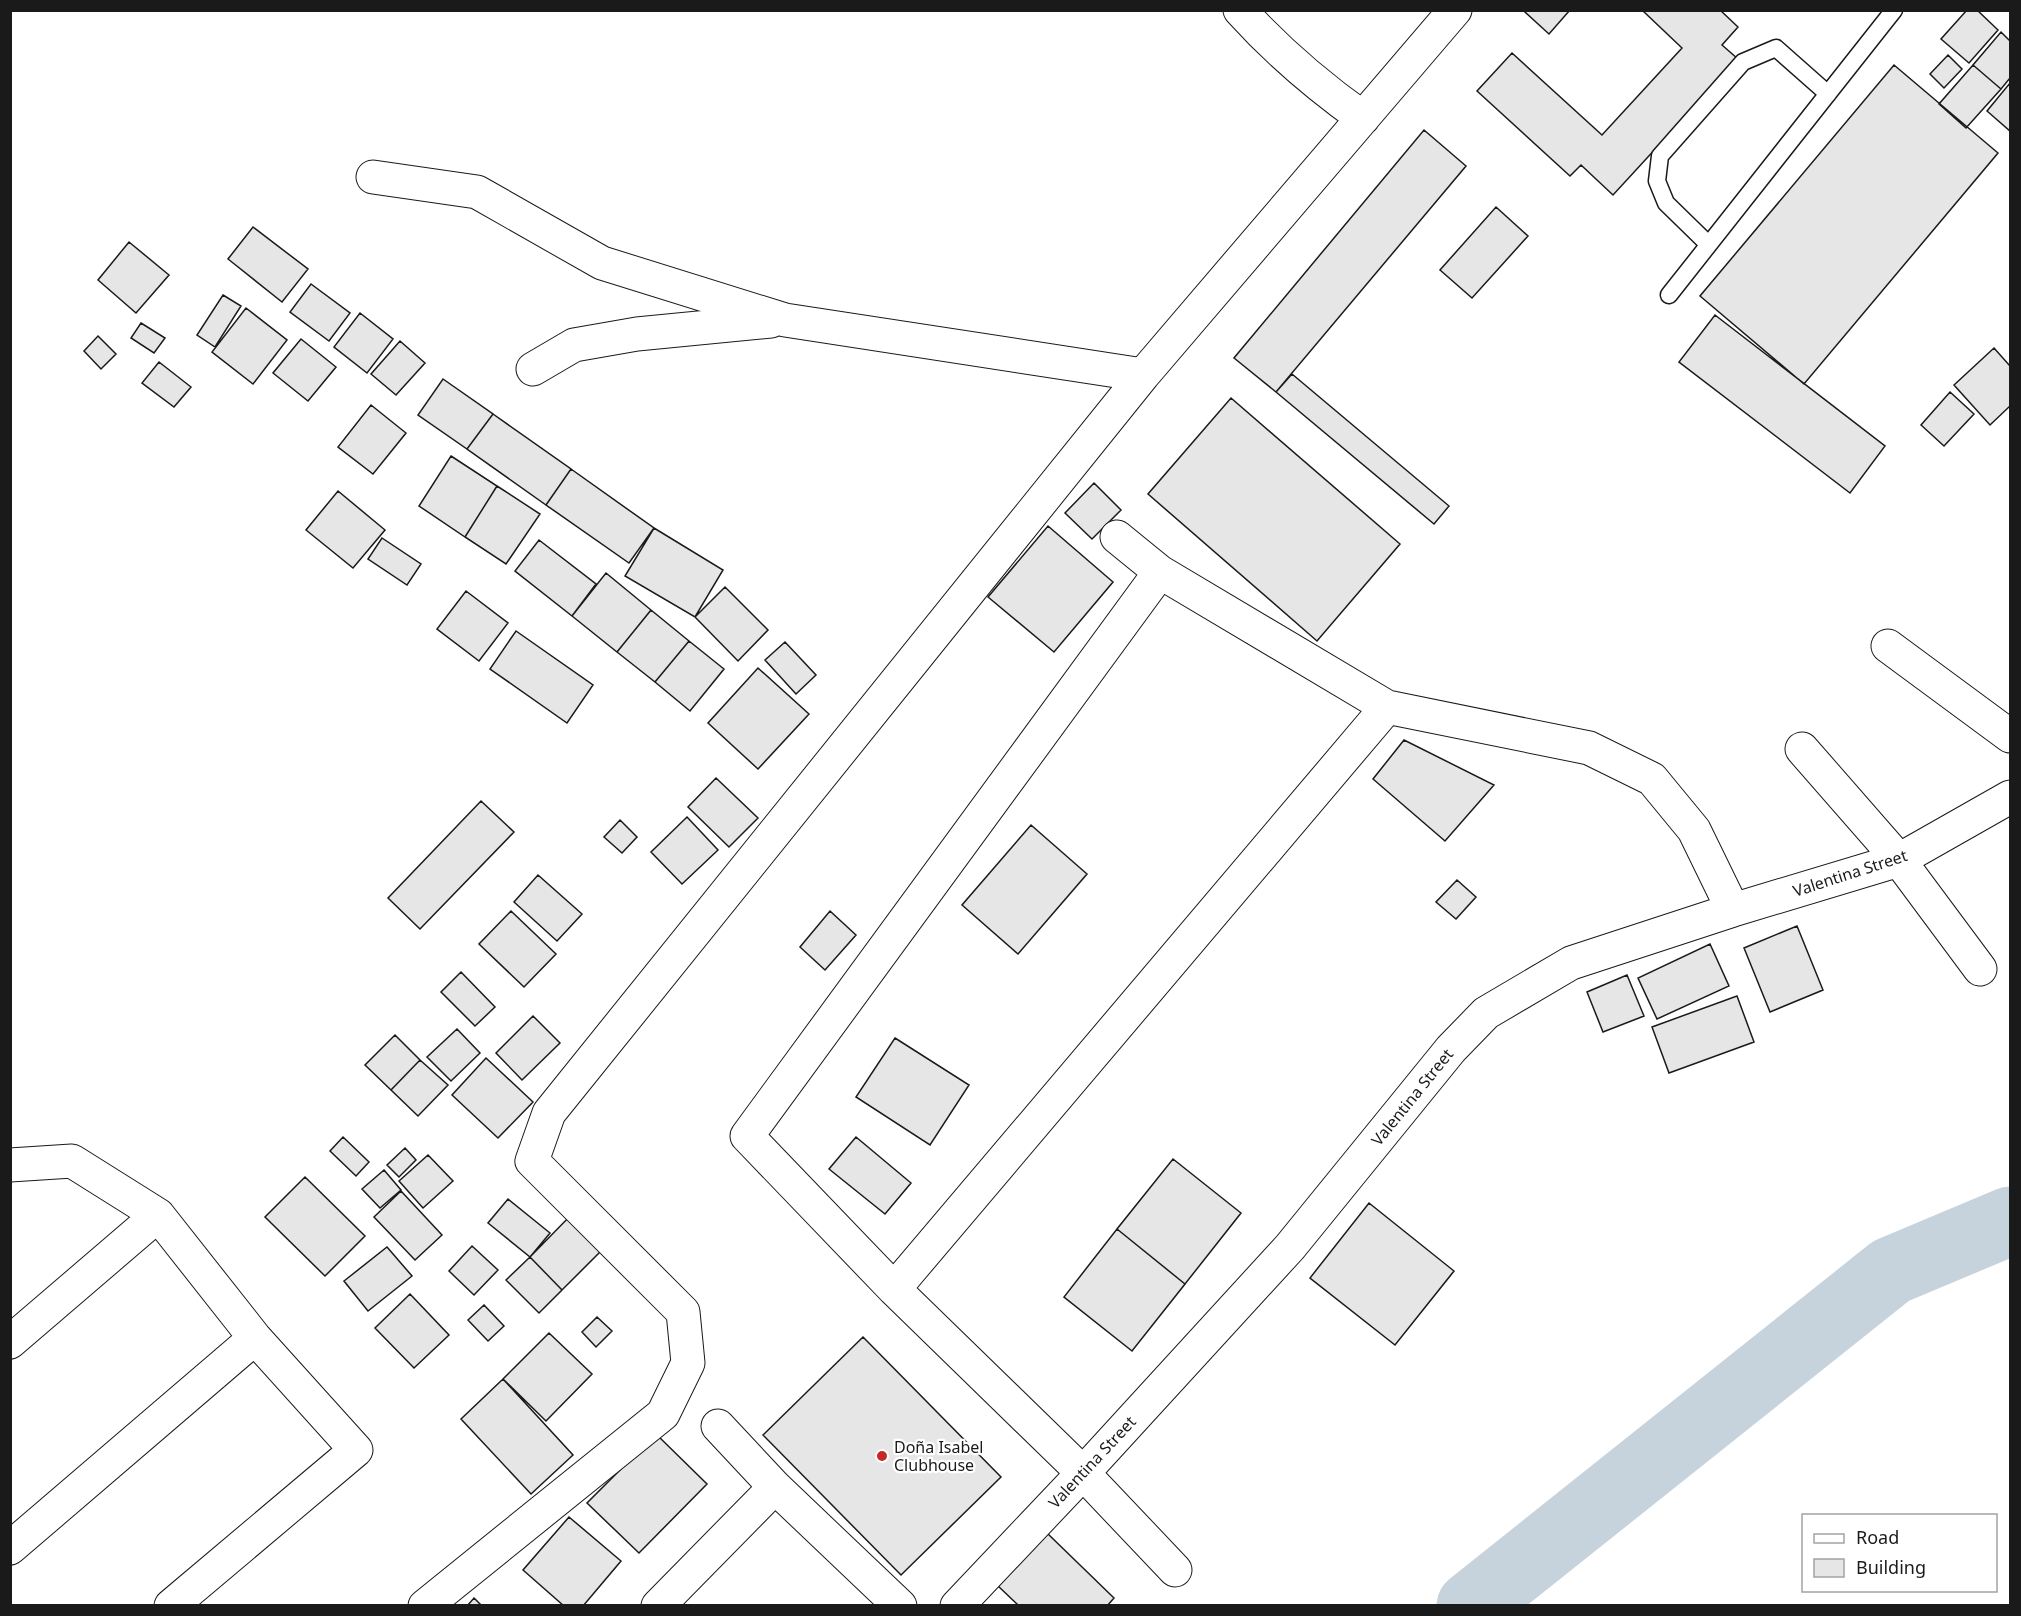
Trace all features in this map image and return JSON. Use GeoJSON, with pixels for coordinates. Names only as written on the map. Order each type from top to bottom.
{"type":"FeatureCollection","features":[{"type":"Feature","properties":{"kind":"street"},"geometry":{"type":"LineString","coordinates":[[1240,10],[1270,44],[1363,118]]}},
{"type":"Feature","properties":{"kind":"street"},"geometry":{"type":"LineString","coordinates":[[425,1605],[663,1414],[688,1363],[683,1312],[532,1161],[549,1113],[1143,375],[1455,10]]}},
{"type":"Feature","properties":{"kind":"street"},"geometry":{"type":"LineString","coordinates":[[373,177],[477,192],[602,263],[784,320],[1143,375]]}},
{"type":"Feature","properties":{"kind":"street"},"geometry":{"type":"LineString","coordinates":[[533,369],[574,345],[637,334],[784,320]]}},
{"type":"Feature","properties":{"kind":"street"},"geometry":{"type":"LineString","coordinates":[[1117,537],[1160,572],[1387,707],[1589,748],[1652,779],[1694,830],[1733,910]]}},
{"type":"Feature","properties":{"kind":"street"},"geometry":{"type":"LineString","coordinates":[[1160,572],[747,1136],[894,1289],[1083,1473],[1174,1570]]}},
{"type":"Feature","properties":{"kind":"street"},"geometry":{"type":"LineString","coordinates":[[1888,646],[2010,736]]}},
{"type":"Feature","properties":{"kind":"street"},"geometry":{"type":"LineString","coordinates":[[894,1289],[1387,707]]}},
{"type":"Feature","properties":{"kind":"street"},"geometry":{"type":"LineString","coordinates":[[1802,749],[1899,860],[1980,969]]}},
{"type":"Feature","properties":{"kind":"street","name":"Valentina Street"},"geometry":{"type":"LineString","coordinates":[[957,1605],[1083,1473],[1290,1247],[1451,1048],[1486,1013],[1571,963],[1733,910],[1899,860],[2010,797]]}},
{"type":"Feature","properties":{"kind":"street"},"geometry":{"type":"LineString","coordinates":[[10,1165],[72,1161],[158,1215],[255,1338],[356,1450],[171,1605]]}},
{"type":"Feature","properties":{"kind":"street"},"geometry":{"type":"LineString","coordinates":[[10,1342],[158,1215]]}},
{"type":"Feature","properties":{"kind":"street"},"geometry":{"type":"LineString","coordinates":[[10,1548],[255,1338]]}},
{"type":"Feature","properties":{"kind":"street"},"geometry":{"type":"LineString","coordinates":[[718,1426],[775,1487],[900,1605]]}},
{"type":"Feature","properties":{"kind":"street"},"geometry":{"type":"LineString","coordinates":[[658,1605],[775,1487]]}},
{"type":"Feature","properties":{"kind":"lane"},"geometry":{"type":"LineString","coordinates":[[1668,295],[1894,10]]}},
{"type":"Feature","properties":{"kind":"lane"},"geometry":{"type":"LineString","coordinates":[[1708,244],[1666,203],[1657,181],[1660,156],[1743,62],[1776,48],[1828,94]]}},
{"type":"Feature","properties":{"kind":"building"},"geometry":{"type":"Polygon","coordinates":[[[1526,10],[1570,10],[1549,34],[1525,12],[1526,10]]]}},
{"type":"Feature","properties":{"kind":"building"},"geometry":{"type":"Polygon","coordinates":[[[1642,10],[1720,10],[1738,27],[1722,45],[1738,59],[1613,195],[1581,165],[1570,176],[1477,91],[1512,53],[1602,135],[1682,48],[1642,10]]]}},
{"type":"Feature","properties":{"kind":"building"},"geometry":{"type":"Polygon","coordinates":[[[1967,10],[1977,10],[1998,30],[1969,63],[1941,39],[1967,10]]]}},
{"type":"Feature","properties":{"kind":"building"},"geometry":{"type":"Polygon","coordinates":[[[2001,32],[2010,41],[2010,78],[2001,89],[1973,65],[2001,32]]]}},
{"type":"Feature","properties":{"kind":"building"},"geometry":{"type":"Polygon","coordinates":[[[1948,55],[1962,69],[1944,88],[1930,74],[1948,55]]]}},
{"type":"Feature","properties":{"kind":"building"},"geometry":{"type":"Polygon","coordinates":[[[1894,65],[1998,153],[1804,384],[1700,296],[1894,65]]]}},
{"type":"Feature","properties":{"kind":"building"},"geometry":{"type":"Polygon","coordinates":[[[1973,65],[2001,89],[1966,128],[1939,104],[1973,65]]]}},
{"type":"Feature","properties":{"kind":"building"},"geometry":{"type":"Polygon","coordinates":[[[2010,83],[2010,131],[1987,111],[2010,83]]]}},
{"type":"Feature","properties":{"kind":"building"},"geometry":{"type":"Polygon","coordinates":[[[1424,130],[1466,166],[1276,392],[1234,358],[1424,130]]]}},
{"type":"Feature","properties":{"kind":"building"},"geometry":{"type":"Polygon","coordinates":[[[1496,207],[1528,236],[1472,298],[1440,270],[1496,207]]]}},
{"type":"Feature","properties":{"kind":"building"},"geometry":{"type":"Polygon","coordinates":[[[253,227],[308,269],[282,302],[228,259],[253,227]]]}},
{"type":"Feature","properties":{"kind":"building"},"geometry":{"type":"Polygon","coordinates":[[[129,242],[169,275],[136,313],[98,280],[129,242]]]}},
{"type":"Feature","properties":{"kind":"building"},"geometry":{"type":"Polygon","coordinates":[[[311,284],[350,313],[329,341],[290,312],[311,284]]]}},
{"type":"Feature","properties":{"kind":"building"},"geometry":{"type":"Polygon","coordinates":[[[223,295],[241,306],[215,347],[197,335],[223,295]]]}},
{"type":"Feature","properties":{"kind":"building"},"geometry":{"type":"Polygon","coordinates":[[[246,308],[287,340],[253,384],[212,352],[246,308]]]}},
{"type":"Feature","properties":{"kind":"building"},"geometry":{"type":"Polygon","coordinates":[[[360,313],[393,339],[367,373],[334,347],[360,313]]]}},
{"type":"Feature","properties":{"kind":"building"},"geometry":{"type":"Polygon","coordinates":[[[1715,315],[1885,446],[1850,493],[1679,362],[1715,315]]]}},
{"type":"Feature","properties":{"kind":"building"},"geometry":{"type":"Polygon","coordinates":[[[141,323],[165,338],[154,353],[131,338],[141,323]]]}},
{"type":"Feature","properties":{"kind":"building"},"geometry":{"type":"Polygon","coordinates":[[[98,336],[116,354],[101,369],[84,351],[98,336]]]}},
{"type":"Feature","properties":{"kind":"building"},"geometry":{"type":"Polygon","coordinates":[[[301,339],[336,367],[308,401],[273,373],[301,339]]]}},
{"type":"Feature","properties":{"kind":"building"},"geometry":{"type":"Polygon","coordinates":[[[400,341],[425,363],[396,395],[371,374],[400,341]]]}},
{"type":"Feature","properties":{"kind":"building"},"geometry":{"type":"Polygon","coordinates":[[[1994,348],[2010,366],[2010,406],[1990,425],[1954,385],[1994,348]]]}},
{"type":"Feature","properties":{"kind":"building"},"geometry":{"type":"Polygon","coordinates":[[[159,362],[191,387],[174,407],[142,383],[159,362]]]}},
{"type":"Feature","properties":{"kind":"building"},"geometry":{"type":"Polygon","coordinates":[[[1292,374],[1449,506],[1434,524],[1276,392],[1292,374]]]}},
{"type":"Feature","properties":{"kind":"building"},"geometry":{"type":"Polygon","coordinates":[[[443,379],[493,414],[467,449],[418,415],[443,379]]]}},
{"type":"Feature","properties":{"kind":"building"},"geometry":{"type":"Polygon","coordinates":[[[1950,392],[1974,414],[1944,446],[1921,425],[1950,392]]]}},
{"type":"Feature","properties":{"kind":"building"},"geometry":{"type":"Polygon","coordinates":[[[1231,398],[1400,544],[1317,641],[1148,494],[1231,398]]]}},
{"type":"Feature","properties":{"kind":"building"},"geometry":{"type":"Polygon","coordinates":[[[371,405],[406,433],[373,474],[338,447],[371,405]]]}},
{"type":"Feature","properties":{"kind":"building"},"geometry":{"type":"Polygon","coordinates":[[[493,414],[571,469],[546,505],[467,449],[493,414]]]}},
{"type":"Feature","properties":{"kind":"building"},"geometry":{"type":"Polygon","coordinates":[[[451,456],[497,486],[465,537],[419,506],[451,456]]]}},
{"type":"Feature","properties":{"kind":"building"},"geometry":{"type":"Polygon","coordinates":[[[571,469],[654,528],[629,563],[546,505],[571,469]]]}},
{"type":"Feature","properties":{"kind":"building"},"geometry":{"type":"Polygon","coordinates":[[[1094,483],[1121,510],[1092,539],[1065,513],[1094,483]]]}},
{"type":"Feature","properties":{"kind":"building"},"geometry":{"type":"Polygon","coordinates":[[[497,486],[540,514],[506,564],[465,537],[497,486]]]}},
{"type":"Feature","properties":{"kind":"building"},"geometry":{"type":"Polygon","coordinates":[[[338,491],[385,530],[353,568],[306,530],[338,491]]]}},
{"type":"Feature","properties":{"kind":"building"},"geometry":{"type":"Polygon","coordinates":[[[1048,526],[1113,582],[1054,652],[988,597],[1048,526]]]}},
{"type":"Feature","properties":{"kind":"building"},"geometry":{"type":"Polygon","coordinates":[[[654,528],[723,570],[695,617],[625,576],[654,528]]]}},
{"type":"Feature","properties":{"kind":"building"},"geometry":{"type":"Polygon","coordinates":[[[382,538],[421,564],[407,585],[368,559],[382,538]]]}},
{"type":"Feature","properties":{"kind":"building"},"geometry":{"type":"Polygon","coordinates":[[[539,540],[596,584],[572,616],[515,571],[539,540]]]}},
{"type":"Feature","properties":{"kind":"building"},"geometry":{"type":"Polygon","coordinates":[[[606,573],[651,610],[617,652],[572,616],[606,573]]]}},
{"type":"Feature","properties":{"kind":"building"},"geometry":{"type":"Polygon","coordinates":[[[725,587],[768,630],[738,661],[695,617],[725,587]]]}},
{"type":"Feature","properties":{"kind":"building"},"geometry":{"type":"Polygon","coordinates":[[[466,591],[508,623],[479,661],[437,629],[466,591]]]}},
{"type":"Feature","properties":{"kind":"building"},"geometry":{"type":"Polygon","coordinates":[[[651,610],[689,641],[655,682],[617,652],[651,610]]]}},
{"type":"Feature","properties":{"kind":"building"},"geometry":{"type":"Polygon","coordinates":[[[516,631],[593,685],[567,723],[490,669],[516,631]]]}},
{"type":"Feature","properties":{"kind":"building"},"geometry":{"type":"Polygon","coordinates":[[[689,641],[724,669],[690,711],[655,682],[689,641]]]}},
{"type":"Feature","properties":{"kind":"building"},"geometry":{"type":"Polygon","coordinates":[[[785,642],[816,675],[796,694],[765,660],[785,642]]]}},
{"type":"Feature","properties":{"kind":"building"},"geometry":{"type":"Polygon","coordinates":[[[758,668],[809,714],[758,769],[708,723],[758,668]]]}},
{"type":"Feature","properties":{"kind":"building"},"geometry":{"type":"Polygon","coordinates":[[[1404,740],[1494,785],[1445,841],[1373,779],[1404,740]]]}},
{"type":"Feature","properties":{"kind":"building"},"geometry":{"type":"Polygon","coordinates":[[[716,778],[758,818],[729,847],[688,807],[716,778]]]}},
{"type":"Feature","properties":{"kind":"building"},"geometry":{"type":"Polygon","coordinates":[[[481,801],[514,832],[420,929],[388,898],[481,801]]]}},
{"type":"Feature","properties":{"kind":"building"},"geometry":{"type":"Polygon","coordinates":[[[687,817],[718,850],[682,884],[651,852],[687,817]]]}},
{"type":"Feature","properties":{"kind":"building"},"geometry":{"type":"Polygon","coordinates":[[[620,820],[637,837],[622,853],[604,837],[620,820]]]}},
{"type":"Feature","properties":{"kind":"building"},"geometry":{"type":"Polygon","coordinates":[[[1031,825],[1087,874],[1018,954],[962,905],[1031,825]]]}},
{"type":"Feature","properties":{"kind":"building"},"geometry":{"type":"Polygon","coordinates":[[[538,875],[582,914],[557,941],[514,902],[538,875]]]}},
{"type":"Feature","properties":{"kind":"building"},"geometry":{"type":"Polygon","coordinates":[[[1457,880],[1476,897],[1456,919],[1436,902],[1457,880]]]}},
{"type":"Feature","properties":{"kind":"building"},"geometry":{"type":"Polygon","coordinates":[[[511,911],[556,954],[524,987],[479,944],[511,911]]]}},
{"type":"Feature","properties":{"kind":"building"},"geometry":{"type":"Polygon","coordinates":[[[830,911],[856,935],[825,970],[800,947],[830,911]]]}},
{"type":"Feature","properties":{"kind":"building"},"geometry":{"type":"Polygon","coordinates":[[[1797,926],[1823,990],[1770,1012],[1744,948],[1797,926]]]}},
{"type":"Feature","properties":{"kind":"building"},"geometry":{"type":"Polygon","coordinates":[[[1710,944],[1729,986],[1657,1019],[1638,978],[1710,944]]]}},
{"type":"Feature","properties":{"kind":"building"},"geometry":{"type":"Polygon","coordinates":[[[461,972],[495,1007],[475,1026],[441,992],[461,972]]]}},
{"type":"Feature","properties":{"kind":"building"},"geometry":{"type":"Polygon","coordinates":[[[1627,975],[1644,1016],[1603,1032],[1587,992],[1627,975]]]}},
{"type":"Feature","properties":{"kind":"building"},"geometry":{"type":"Polygon","coordinates":[[[1737,996],[1754,1042],[1669,1073],[1652,1027],[1737,996]]]}},
{"type":"Feature","properties":{"kind":"building"},"geometry":{"type":"Polygon","coordinates":[[[533,1016],[560,1043],[522,1080],[496,1053],[533,1016]]]}},
{"type":"Feature","properties":{"kind":"building"},"geometry":{"type":"Polygon","coordinates":[[[457,1029],[480,1053],[451,1081],[427,1057],[457,1029]]]}},
{"type":"Feature","properties":{"kind":"building"},"geometry":{"type":"Polygon","coordinates":[[[395,1035],[420,1060],[391,1090],[365,1065],[395,1035]]]}},
{"type":"Feature","properties":{"kind":"building"},"geometry":{"type":"Polygon","coordinates":[[[895,1038],[969,1085],[930,1145],[856,1097],[895,1038]]]}},
{"type":"Feature","properties":{"kind":"building"},"geometry":{"type":"Polygon","coordinates":[[[486,1058],[533,1102],[498,1138],[452,1095],[486,1058]]]}},
{"type":"Feature","properties":{"kind":"building"},"geometry":{"type":"Polygon","coordinates":[[[420,1060],[448,1085],[418,1116],[391,1090],[420,1060]]]}},
{"type":"Feature","properties":{"kind":"building"},"geometry":{"type":"Polygon","coordinates":[[[343,1137],[369,1162],[356,1176],[330,1151],[343,1137]]]}},
{"type":"Feature","properties":{"kind":"building"},"geometry":{"type":"Polygon","coordinates":[[[856,1137],[911,1183],[885,1214],[829,1169],[856,1137]]]}},
{"type":"Feature","properties":{"kind":"building"},"geometry":{"type":"Polygon","coordinates":[[[405,1148],[416,1160],[399,1177],[387,1165],[405,1148]]]}},
{"type":"Feature","properties":{"kind":"building"},"geometry":{"type":"Polygon","coordinates":[[[428,1155],[453,1181],[423,1208],[399,1181],[428,1155]]]}},
{"type":"Feature","properties":{"kind":"building"},"geometry":{"type":"Polygon","coordinates":[[[1173,1159],[1241,1213],[1185,1284],[1117,1229],[1173,1159]]]}},
{"type":"Feature","properties":{"kind":"building"},"geometry":{"type":"Polygon","coordinates":[[[384,1170],[401,1190],[380,1208],[362,1189],[384,1170]]]}},
{"type":"Feature","properties":{"kind":"building"},"geometry":{"type":"Polygon","coordinates":[[[305,1177],[365,1236],[325,1276],[265,1217],[305,1177]]]}},
{"type":"Feature","properties":{"kind":"building"},"geometry":{"type":"Polygon","coordinates":[[[401,1191],[442,1235],[415,1260],[374,1217],[401,1191]]]}},
{"type":"Feature","properties":{"kind":"building"},"geometry":{"type":"Polygon","coordinates":[[[508,1199],[550,1233],[530,1257],[488,1223],[508,1199]]]}},
{"type":"Feature","properties":{"kind":"building"},"geometry":{"type":"Polygon","coordinates":[[[1369,1203],[1454,1271],[1395,1345],[1310,1278],[1369,1203]]]}},
{"type":"Feature","properties":{"kind":"building"},"geometry":{"type":"Polygon","coordinates":[[[573,1213],[606,1246],[562,1290],[530,1257],[573,1213]]]}},
{"type":"Feature","properties":{"kind":"building"},"geometry":{"type":"Polygon","coordinates":[[[1117,1229],[1185,1284],[1132,1351],[1064,1297],[1117,1229]]]}},
{"type":"Feature","properties":{"kind":"building"},"geometry":{"type":"Polygon","coordinates":[[[472,1246],[498,1270],[474,1295],[449,1271],[472,1246]]]}},
{"type":"Feature","properties":{"kind":"building"},"geometry":{"type":"Polygon","coordinates":[[[387,1247],[412,1276],[368,1311],[344,1281],[387,1247]]]}},
{"type":"Feature","properties":{"kind":"building"},"geometry":{"type":"Polygon","coordinates":[[[530,1257],[562,1290],[539,1313],[506,1280],[530,1257]]]}},
{"type":"Feature","properties":{"kind":"building"},"geometry":{"type":"Polygon","coordinates":[[[410,1294],[449,1335],[414,1368],[375,1328],[410,1294]]]}},
{"type":"Feature","properties":{"kind":"building"},"geometry":{"type":"Polygon","coordinates":[[[484,1305],[504,1326],[488,1341],[468,1320],[484,1305]]]}},
{"type":"Feature","properties":{"kind":"building"},"geometry":{"type":"Polygon","coordinates":[[[597,1317],[612,1331],[596,1347],[582,1332],[597,1317]]]}},
{"type":"Feature","properties":{"kind":"building"},"geometry":{"type":"Polygon","coordinates":[[[549,1333],[592,1374],[546,1421],[503,1379],[549,1333]]]}},
{"type":"Feature","properties":{"kind":"building","name":"Doña Isabel Clubhouse"},"geometry":{"type":"Polygon","coordinates":[[[863,1337],[1001,1477],[901,1575],[763,1435],[863,1337]]]}},
{"type":"Feature","properties":{"kind":"building"},"geometry":{"type":"Polygon","coordinates":[[[503,1379],[573,1455],[531,1494],[461,1419],[503,1379]]]}},
{"type":"Feature","properties":{"kind":"building"},"geometry":{"type":"Polygon","coordinates":[[[656,1434],[707,1484],[639,1553],[587,1503],[656,1434]]]}},
{"type":"Feature","properties":{"kind":"building"},"geometry":{"type":"Polygon","coordinates":[[[569,1517],[621,1561],[583,1606],[564,1606],[523,1570],[569,1517]]]}},
{"type":"Feature","properties":{"kind":"building"},"geometry":{"type":"Polygon","coordinates":[[[1047,1533],[1114,1598],[1107,1606],[1019,1606],[997,1585],[1047,1533]]]}},
{"type":"Feature","properties":{"kind":"building"},"geometry":{"type":"Polygon","coordinates":[[[474,1598],[482,1606],[467,1606],[474,1598]]]}},
{"type":"Feature","properties":{"kind":"waterway"},"geometry":{"type":"LineString","coordinates":[[1471,1606],[1891,1271],[2010,1221]]}},
{"type":"Feature","properties":{"kind":"place","name":"Doña Isabel Clubhouse"},"geometry":{"type":"Point","coordinates":[882,1456]}}]}
